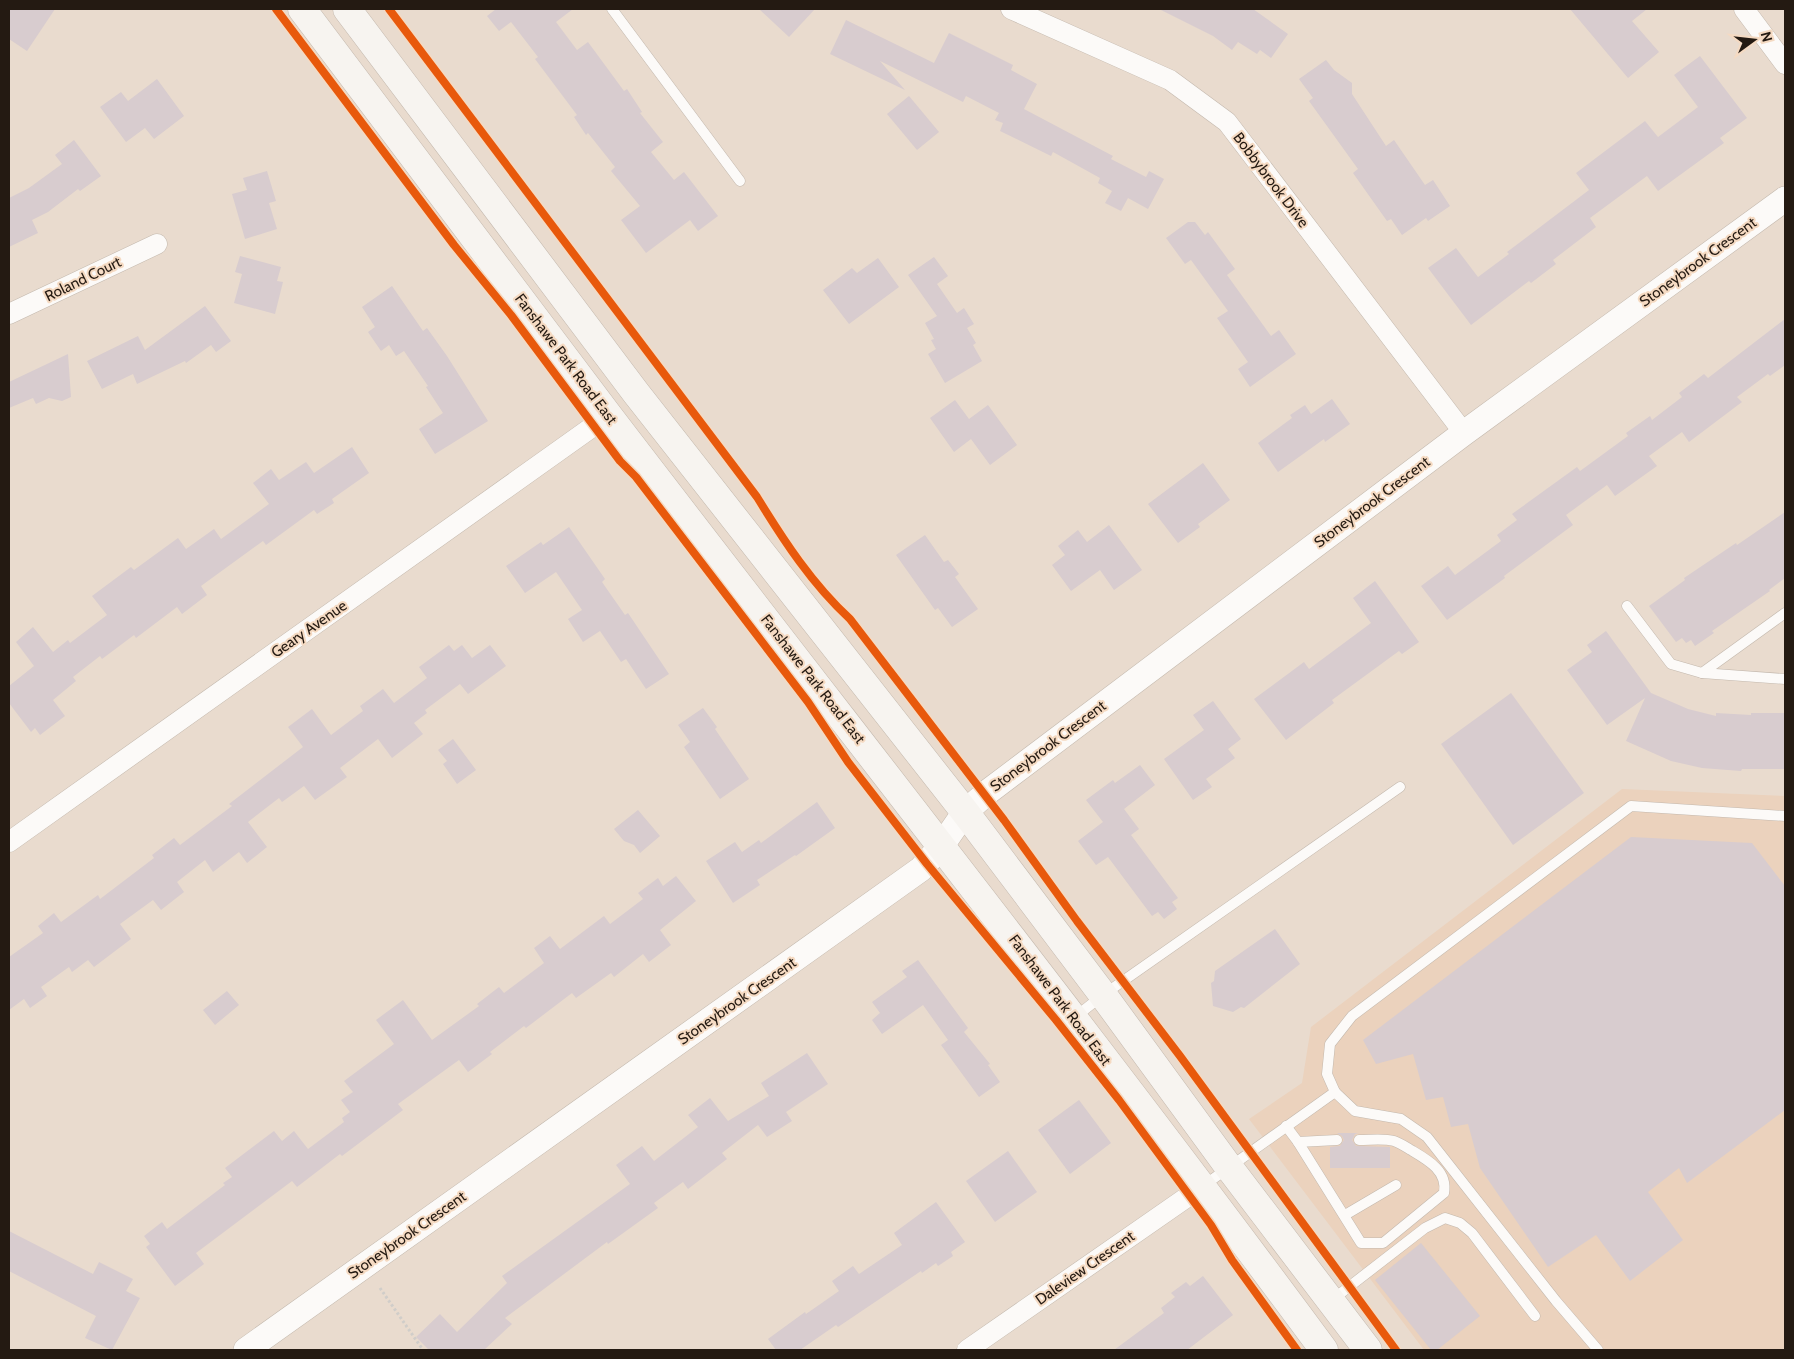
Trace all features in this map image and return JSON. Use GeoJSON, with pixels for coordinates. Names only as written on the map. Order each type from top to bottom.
{"type":"FeatureCollection","features":[{"type":"Feature","properties":{"kind":"main road","name":"Fanshawe Park Road East"},"geometry":{"type":"LineString","coordinates":[[302,9],[608,415],[942,845],[1202,1186],[1324,1350]]}},
{"type":"Feature","properties":{"kind":"main road"},"geometry":{"type":"LineString","coordinates":[[347,9],[636,393],[965,812],[1103,995],[1228,1166],[1368,1350]]}},
{"type":"Feature","properties":{"kind":"street","name":"Bobbybrook Drive"},"geometry":{"type":"LineString","coordinates":[[1011,9],[1170,80],[1227,122],[1464,434]]}},
{"type":"Feature","properties":{"kind":"street"},"geometry":{"type":"LineString","coordinates":[[1744,9],[1785,64]]}},
{"type":"Feature","properties":{"kind":"street","name":"Stoneybrook Crescent"},"geometry":{"type":"LineString","coordinates":[[246,1350],[922,869],[942,845],[965,812],[989,791],[1464,434],[1785,199]]}},
{"type":"Feature","properties":{"kind":"street","name":"Roland Court"},"geometry":{"type":"LineString","coordinates":[[9,314],[157,244]]}},
{"type":"Feature","properties":{"kind":"street","name":"Geary Avenue"},"geometry":{"type":"LineString","coordinates":[[9,842],[608,415]]}},
{"type":"Feature","properties":{"kind":"street","name":"Daleview Crescent"},"geometry":{"type":"LineString","coordinates":[[967,1350],[1202,1186]]}},
{"type":"Feature","properties":{"kind":"lane"},"geometry":{"type":"LineString","coordinates":[[612,9],[740,181]]}},
{"type":"Feature","properties":{"kind":"lane"},"geometry":{"type":"LineString","coordinates":[[1627,606],[1671,664],[1702,673],[1785,679]]}},
{"type":"Feature","properties":{"kind":"lane"},"geometry":{"type":"LineString","coordinates":[[1702,673],[1785,613]]}},
{"type":"Feature","properties":{"kind":"lane"},"geometry":{"type":"LineString","coordinates":[[1073,1018],[1400,787]]}},
{"type":"Feature","properties":{"kind":"lane"},"geometry":{"type":"LineString","coordinates":[[1598,1350],[1556,1301],[1427,1137],[1401,1118],[1355,1111],[1335,1092],[1327,1074],[1330,1044],[1352,1016],[1631,806],[1785,816]]}},
{"type":"Feature","properties":{"kind":"lane"},"geometry":{"type":"LineString","coordinates":[[1202,1186],[1335,1092]]}},
{"type":"Feature","properties":{"kind":"lane"},"geometry":{"type":"LineString","coordinates":[[1286,1126],[1345,1215],[1361,1243],[1383,1243],[1444,1193],[1443,1176],[1431,1162],[1396,1141],[1383,1139],[1359,1140]]}},
{"type":"Feature","properties":{"kind":"lane"},"geometry":{"type":"LineString","coordinates":[[1298,1142],[1337,1140]]}},
{"type":"Feature","properties":{"kind":"lane"},"geometry":{"type":"LineString","coordinates":[[1345,1215],[1396,1184]]}},
{"type":"Feature","properties":{"kind":"lane"},"geometry":{"type":"LineString","coordinates":[[1331,1301],[1425,1228],[1445,1218],[1460,1223],[1472,1233],[1535,1316]]}},
{"type":"Feature","properties":{"kind":"path"},"geometry":{"type":"LineString","coordinates":[[380,1288],[423,1350]]}},
{"type":"Feature","properties":{"kind":"shaded area"},"geometry":{"type":"Polygon","coordinates":[[[1622,789],[1785,796],[1785,1350],[1424,1350],[1249,1119],[1302,1083],[1311,1027],[1622,789]]]}},
{"type":"Feature","properties":{"kind":"building"},"geometry":{"type":"Polygon","coordinates":[[[9,9],[55,9],[27,51],[9,39],[9,9]]]}},
{"type":"Feature","properties":{"kind":"building"},"geometry":{"type":"Polygon","coordinates":[[[496,9],[573,9],[556,22],[577,50],[588,42],[624,91],[627,89],[642,112],[640,113],[663,142],[651,152],[674,180],[684,172],[718,216],[698,231],[690,220],[646,253],[621,220],[640,206],[611,171],[615,167],[588,133],[586,135],[574,117],[577,115],[535,59],[538,57],[511,22],[499,31],[487,16],[496,9]]]}},
{"type":"Feature","properties":{"kind":"building"},"geometry":{"type":"Polygon","coordinates":[[[759,9],[815,9],[789,37],[759,9]]]}},
{"type":"Feature","properties":{"kind":"building"},"geometry":{"type":"Polygon","coordinates":[[[1159,9],[1253,9],[1288,34],[1271,58],[1260,50],[1257,54],[1238,42],[1232,50],[1213,36],[1159,9]]]}},
{"type":"Feature","properties":{"kind":"building"},"geometry":{"type":"Polygon","coordinates":[[[1570,9],[1647,9],[1632,21],[1659,52],[1628,78],[1570,9]]]}},
{"type":"Feature","properties":{"kind":"building"},"geometry":{"type":"Polygon","coordinates":[[[846,20],[934,63],[949,33],[1013,65],[1011,70],[1037,84],[1024,109],[1113,156],[1111,159],[1146,177],[1149,171],[1164,179],[1148,209],[1128,198],[1121,211],[1105,203],[1112,191],[1098,183],[1100,178],[1053,152],[1051,156],[1000,131],[1003,123],[995,120],[999,113],[966,96],[963,102],[880,61],[905,90],[830,54],[846,20]]]}},
{"type":"Feature","properties":{"kind":"building"},"geometry":{"type":"Polygon","coordinates":[[[1700,56],[1747,118],[1720,138],[1724,143],[1658,191],[1647,176],[1590,218],[1596,227],[1553,260],[1556,264],[1531,283],[1529,281],[1471,325],[1428,268],[1456,248],[1478,277],[1509,254],[1507,252],[1589,190],[1576,173],[1645,121],[1658,137],[1698,107],[1674,75],[1700,56]]]}},
{"type":"Feature","properties":{"kind":"building"},"geometry":{"type":"Polygon","coordinates":[[[1326,60],[1334,70],[1352,83],[1352,94],[1386,146],[1394,140],[1425,185],[1433,180],[1450,206],[1428,221],[1426,218],[1402,235],[1391,219],[1387,221],[1353,173],[1358,169],[1309,101],[1313,98],[1299,79],[1326,60]]]}},
{"type":"Feature","properties":{"kind":"building"},"geometry":{"type":"Polygon","coordinates":[[[157,79],[184,116],[154,139],[145,128],[126,142],[100,107],[121,92],[128,101],[157,79]]]}},
{"type":"Feature","properties":{"kind":"building"},"geometry":{"type":"Polygon","coordinates":[[[909,96],[939,132],[917,150],[887,114],[909,96]]]}},
{"type":"Feature","properties":{"kind":"building"},"geometry":{"type":"Polygon","coordinates":[[[74,140],[101,176],[80,191],[78,189],[48,212],[32,220],[38,233],[9,247],[9,198],[29,188],[62,164],[55,155],[74,140]]]}},
{"type":"Feature","properties":{"kind":"building"},"geometry":{"type":"Polygon","coordinates":[[[267,171],[276,201],[269,203],[277,229],[245,239],[232,194],[247,190],[243,178],[267,171]]]}},
{"type":"Feature","properties":{"kind":"building"},"geometry":{"type":"Polygon","coordinates":[[[1188,222],[1195,222],[1205,235],[1208,232],[1235,269],[1227,275],[1271,336],[1279,330],[1296,354],[1250,387],[1238,369],[1248,362],[1217,318],[1228,311],[1191,260],[1185,264],[1166,238],[1188,222]]]}},
{"type":"Feature","properties":{"kind":"building"},"geometry":{"type":"Polygon","coordinates":[[[240,256],[281,267],[277,281],[283,282],[275,314],[234,303],[242,274],[235,272],[240,256]]]}},
{"type":"Feature","properties":{"kind":"building"},"geometry":{"type":"Polygon","coordinates":[[[934,257],[948,276],[937,284],[957,313],[964,308],[974,324],[967,328],[976,343],[973,345],[982,361],[945,383],[928,354],[936,349],[931,340],[934,339],[925,323],[937,316],[908,275],[934,257]]]}},
{"type":"Feature","properties":{"kind":"building"},"geometry":{"type":"Polygon","coordinates":[[[878,258],[899,287],[849,324],[823,290],[852,268],[857,273],[878,258]]]}},
{"type":"Feature","properties":{"kind":"building"},"geometry":{"type":"Polygon","coordinates":[[[392,286],[423,331],[427,328],[447,356],[488,421],[435,454],[419,429],[443,413],[426,387],[428,386],[404,351],[396,356],[389,345],[381,351],[368,332],[375,327],[362,307],[392,286]]]}},
{"type":"Feature","properties":{"kind":"building"},"geometry":{"type":"Polygon","coordinates":[[[205,306],[231,341],[216,352],[211,345],[186,363],[185,361],[137,384],[133,374],[102,389],[87,361],[138,336],[145,350],[205,306]]]}},
{"type":"Feature","properties":{"kind":"building"},"geometry":{"type":"Polygon","coordinates":[[[1785,319],[1785,365],[1770,376],[1768,374],[1737,397],[1742,402],[1689,442],[1682,432],[1649,456],[1657,466],[1615,496],[1607,485],[1566,515],[1573,525],[1447,620],[1421,586],[1448,566],[1455,575],[1501,541],[1497,535],[1517,520],[1512,514],[1577,467],[1580,471],[1628,436],[1626,433],[1650,416],[1652,420],[1682,397],[1679,393],[1704,374],[1708,378],[1785,319]]]}},
{"type":"Feature","properties":{"kind":"building"},"geometry":{"type":"Polygon","coordinates":[[[68,354],[71,397],[62,401],[49,398],[36,404],[33,398],[9,408],[9,382],[68,354]]]}},
{"type":"Feature","properties":{"kind":"building"},"geometry":{"type":"Polygon","coordinates":[[[1332,399],[1350,424],[1325,442],[1324,439],[1278,472],[1258,443],[1292,418],[1290,415],[1305,405],[1311,414],[1332,399]]]}},
{"type":"Feature","properties":{"kind":"building"},"geometry":{"type":"Polygon","coordinates":[[[955,400],[969,419],[988,405],[1017,445],[990,465],[971,439],[954,452],[930,418],[955,400]]]}},
{"type":"Feature","properties":{"kind":"building"},"geometry":{"type":"Polygon","coordinates":[[[352,447],[369,473],[332,499],[334,503],[317,514],[314,510],[266,545],[263,541],[201,586],[207,595],[182,614],[177,607],[136,638],[134,635],[102,659],[100,656],[73,677],[76,681],[53,700],[65,716],[40,735],[35,728],[31,732],[9,703],[9,686],[34,666],[16,642],[33,627],[53,652],[68,640],[70,643],[107,615],[92,596],[131,567],[134,570],[178,538],[186,549],[214,529],[221,539],[269,504],[253,483],[271,469],[279,480],[306,462],[314,473],[352,447]]]}},
{"type":"Feature","properties":{"kind":"building"},"geometry":{"type":"Polygon","coordinates":[[[1203,463],[1230,500],[1198,524],[1200,527],[1178,543],[1148,504],[1203,463]]]}},
{"type":"Feature","properties":{"kind":"building"},"geometry":{"type":"Polygon","coordinates":[[[1785,512],[1785,578],[1770,591],[1712,631],[1714,633],[1695,646],[1691,640],[1686,643],[1682,638],[1676,642],[1649,606],[1685,580],[1684,578],[1785,512]]]}},
{"type":"Feature","properties":{"kind":"building"},"geometry":{"type":"Polygon","coordinates":[[[1109,525],[1142,570],[1114,590],[1100,570],[1071,591],[1052,565],[1065,555],[1058,546],[1078,530],[1087,542],[1109,525]]]}},
{"type":"Feature","properties":{"kind":"building"},"geometry":{"type":"Polygon","coordinates":[[[569,527],[605,579],[602,582],[625,615],[628,613],[669,674],[646,689],[626,659],[621,662],[600,631],[583,642],[568,619],[582,610],[556,572],[525,593],[506,566],[541,542],[543,545],[569,527]]]}},
{"type":"Feature","properties":{"kind":"building"},"geometry":{"type":"Polygon","coordinates":[[[925,535],[944,562],[948,560],[959,574],[955,577],[978,609],[952,627],[938,608],[935,610],[896,555],[925,535]]]}},
{"type":"Feature","properties":{"kind":"building"},"geometry":{"type":"Polygon","coordinates":[[[1375,581],[1419,642],[1402,654],[1399,651],[1332,700],[1334,703],[1286,740],[1254,699],[1304,662],[1309,669],[1371,623],[1353,598],[1375,581]]]}},
{"type":"Feature","properties":{"kind":"building"},"geometry":{"type":"Polygon","coordinates":[[[1606,631],[1651,693],[1688,709],[1716,716],[1716,713],[1751,715],[1751,713],[1785,713],[1785,769],[1742,769],[1741,771],[1702,768],[1671,761],[1626,741],[1645,698],[1607,725],[1567,670],[1592,652],[1587,645],[1606,631]]]}},
{"type":"Feature","properties":{"kind":"building"},"geometry":{"type":"Polygon","coordinates":[[[449,645],[454,651],[462,645],[472,658],[490,645],[506,666],[468,694],[460,684],[425,710],[427,713],[414,723],[423,734],[392,758],[378,739],[340,768],[347,777],[315,800],[304,786],[282,802],[279,798],[248,822],[267,847],[247,863],[239,852],[213,872],[205,860],[177,882],[184,892],[161,910],[153,900],[120,924],[131,939],[94,967],[88,960],[72,972],[69,967],[41,987],[47,996],[30,1008],[24,999],[9,1010],[9,957],[43,933],[38,926],[54,913],[61,922],[98,895],[100,899],[154,858],[152,855],[174,838],[180,845],[232,806],[229,804],[303,747],[288,727],[312,709],[331,735],[363,711],[360,706],[383,689],[394,703],[427,678],[419,667],[449,645]]]}},
{"type":"Feature","properties":{"kind":"building"},"geometry":{"type":"Polygon","coordinates":[[[1511,693],[1584,793],[1513,845],[1441,744],[1511,693]]]}},
{"type":"Feature","properties":{"kind":"building"},"geometry":{"type":"Polygon","coordinates":[[[1213,701],[1241,739],[1228,749],[1235,758],[1206,779],[1212,787],[1193,800],[1164,759],[1204,730],[1193,715],[1213,701]]]}},
{"type":"Feature","properties":{"kind":"building"},"geometry":{"type":"Polygon","coordinates":[[[703,708],[749,779],[720,799],[684,747],[690,742],[678,725],[703,708]]]}},
{"type":"Feature","properties":{"kind":"building"},"geometry":{"type":"Polygon","coordinates":[[[453,739],[476,770],[457,784],[443,764],[447,761],[438,750],[453,739]]]}},
{"type":"Feature","properties":{"kind":"building"},"geometry":{"type":"Polygon","coordinates":[[[1140,765],[1155,785],[1124,809],[1139,829],[1131,835],[1178,898],[1172,902],[1177,909],[1164,919],[1158,912],[1152,916],[1108,857],[1096,865],[1078,841],[1103,822],[1086,800],[1113,780],[1115,783],[1140,765]]]}},
{"type":"Feature","properties":{"kind":"building"},"geometry":{"type":"Polygon","coordinates":[[[817,802],[835,828],[796,856],[757,880],[760,885],[733,903],[706,861],[735,842],[742,852],[759,840],[761,843],[817,802]]]}},
{"type":"Feature","properties":{"kind":"building"},"geometry":{"type":"Polygon","coordinates":[[[638,810],[660,836],[640,853],[634,845],[624,841],[614,829],[638,810]]]}},
{"type":"Feature","properties":{"kind":"building"},"geometry":{"type":"Polygon","coordinates":[[[1631,837],[1752,843],[1785,886],[1785,1110],[1687,1183],[1679,1168],[1648,1192],[1683,1240],[1630,1281],[1596,1235],[1548,1267],[1480,1168],[1468,1124],[1451,1127],[1443,1097],[1426,1100],[1413,1054],[1376,1064],[1363,1040],[1631,837]]]}},
{"type":"Feature","properties":{"kind":"building"},"geometry":{"type":"Polygon","coordinates":[[[676,876],[696,901],[660,930],[671,945],[649,962],[643,954],[614,977],[611,973],[576,998],[572,993],[526,1028],[524,1026],[468,1072],[459,1060],[398,1104],[403,1110],[342,1156],[340,1154],[297,1187],[292,1181],[196,1253],[204,1264],[175,1286],[146,1247],[150,1244],[144,1236],[162,1222],[167,1229],[225,1185],[223,1183],[232,1177],[225,1168],[274,1131],[282,1141],[294,1131],[308,1149],[344,1122],[342,1118],[350,1112],[341,1100],[353,1092],[344,1081],[394,1044],[376,1020],[403,1000],[432,1040],[479,1006],[477,1004],[499,987],[504,993],[544,963],[534,948],[550,936],[560,949],[604,916],[610,924],[643,899],[638,893],[658,878],[663,886],[676,876]]]}},
{"type":"Feature","properties":{"kind":"building"},"geometry":{"type":"Polygon","coordinates":[[[1275,929],[1300,964],[1244,1008],[1241,1007],[1233,1012],[1213,1006],[1211,983],[1214,981],[1215,971],[1275,929]]]}},
{"type":"Feature","properties":{"kind":"building"},"geometry":{"type":"Polygon","coordinates":[[[918,960],[968,1028],[964,1032],[990,1064],[988,1065],[1000,1082],[979,1097],[941,1045],[948,1040],[923,1005],[882,1034],[872,1020],[880,1013],[872,1002],[907,977],[902,971],[918,960]]]}},
{"type":"Feature","properties":{"kind":"building"},"geometry":{"type":"Polygon","coordinates":[[[227,991],[239,1005],[215,1025],[203,1010],[227,991]]]}},
{"type":"Feature","properties":{"kind":"building"},"geometry":{"type":"Polygon","coordinates":[[[807,1053],[828,1084],[786,1112],[792,1121],[767,1137],[758,1125],[722,1153],[727,1159],[688,1189],[683,1182],[654,1203],[658,1208],[608,1244],[607,1242],[505,1318],[512,1324],[484,1350],[429,1350],[416,1337],[440,1314],[457,1332],[507,1283],[502,1276],[630,1184],[616,1165],[642,1146],[654,1161],[698,1127],[688,1115],[710,1098],[728,1121],[769,1096],[761,1083],[807,1053]]]}},
{"type":"Feature","properties":{"kind":"building"},"geometry":{"type":"Polygon","coordinates":[[[1079,1100],[1111,1143],[1070,1174],[1038,1130],[1079,1100]]]}},
{"type":"Feature","properties":{"kind":"building"},"geometry":{"type":"Polygon","coordinates":[[[1337,1133],[1359,1133],[1355,1134],[1352,1140],[1356,1146],[1390,1147],[1390,1168],[1330,1168],[1330,1147],[1340,1146],[1344,1140],[1337,1133]]]}},
{"type":"Feature","properties":{"kind":"building"},"geometry":{"type":"Polygon","coordinates":[[[1008,1151],[1037,1192],[995,1222],[966,1181],[1008,1151]]]}},
{"type":"Feature","properties":{"kind":"building"},"geometry":{"type":"Polygon","coordinates":[[[936,1202],[965,1242],[951,1252],[953,1256],[938,1266],[936,1263],[922,1273],[921,1271],[838,1327],[836,1325],[800,1350],[776,1350],[768,1339],[805,1312],[806,1314],[839,1291],[832,1281],[853,1266],[859,1274],[902,1245],[894,1233],[936,1202]]]}},
{"type":"Feature","properties":{"kind":"building"},"geometry":{"type":"Polygon","coordinates":[[[9,1231],[93,1274],[99,1262],[133,1279],[126,1291],[140,1298],[112,1350],[85,1338],[96,1316],[9,1271],[9,1231]]]}},
{"type":"Feature","properties":{"kind":"building"},"geometry":{"type":"Polygon","coordinates":[[[1421,1243],[1480,1316],[1437,1350],[1431,1350],[1375,1280],[1421,1243]]]}},
{"type":"Feature","properties":{"kind":"building"},"geometry":{"type":"Polygon","coordinates":[[[1203,1276],[1233,1315],[1187,1350],[1114,1350],[1164,1313],[1161,1308],[1175,1297],[1171,1293],[1186,1282],[1190,1286],[1203,1276]]]}},
{"type":"Feature","properties":{"kind":"cycle path"},"geometry":{"type":"LineString","coordinates":[[276,9],[454,245],[511,315],[620,461],[636,477],[808,702],[848,762],[927,864],[1056,1020],[1119,1100],[1211,1225],[1232,1260],[1297,1350]]}},
{"type":"Feature","properties":{"kind":"cycle path"},"geometry":{"type":"LineString","coordinates":[[389,9],[757,497],[811,577],[850,619],[1004,820],[1396,1350]]}}]}
